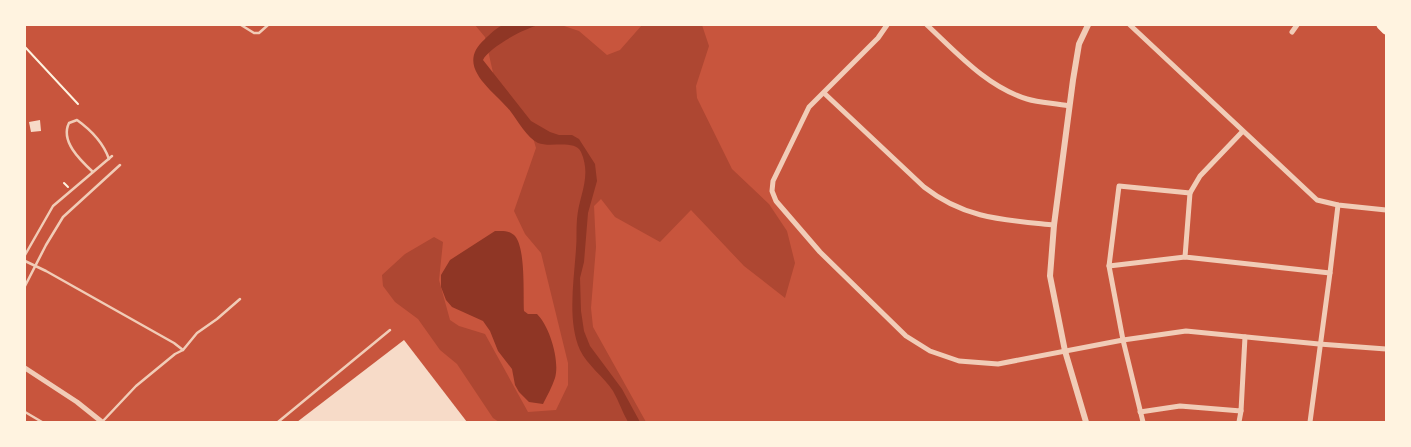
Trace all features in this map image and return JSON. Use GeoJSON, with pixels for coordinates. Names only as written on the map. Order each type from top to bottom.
{"type":"FeatureCollection","features":[{"type":"Feature","properties":{"kind":"highway"},"geometry":{"type":"LineString","coordinates":[[1381,25],[1386,30]]}},
{"type":"Feature","properties":{"kind":"street"},"geometry":{"type":"LineString","coordinates":[[886,25],[878,38],[809,107],[773,181],[772,191],[776,201],[820,252],[906,336],[930,351],[959,361],[998,364],[1065,350],[1186,331],[1386,349]]}},
{"type":"Feature","properties":{"kind":"street"},"geometry":{"type":"LineString","coordinates":[[927,25],[967,62],[1000,88],[1027,99],[1069,106]]}},
{"type":"Feature","properties":{"kind":"street"},"geometry":{"type":"LineString","coordinates":[[1086,422],[1065,350],[1050,276],[1054,225],[1069,106],[1079,44],[1088,25]]}},
{"type":"Feature","properties":{"kind":"street"},"geometry":{"type":"LineString","coordinates":[[1130,25],[1242,132],[1317,200],[1386,210]]}},
{"type":"Feature","properties":{"kind":"street"},"geometry":{"type":"LineString","coordinates":[[1292,32],[1298,25]]}},
{"type":"Feature","properties":{"kind":"street"},"geometry":{"type":"LineString","coordinates":[[824,93],[924,187],[940,199],[967,212],[993,218],[1054,225]]}},
{"type":"Feature","properties":{"kind":"street"},"geometry":{"type":"LineString","coordinates":[[1185,257],[1190,193],[1200,176],[1242,132]]}},
{"type":"Feature","properties":{"kind":"street"},"geometry":{"type":"LineString","coordinates":[[1142,422],[1123,340],[1109,266],[1119,186],[1190,193]]}},
{"type":"Feature","properties":{"kind":"street"},"geometry":{"type":"LineString","coordinates":[[1310,422],[1338,204]]}},
{"type":"Feature","properties":{"kind":"street"},"geometry":{"type":"LineString","coordinates":[[1109,266],[1185,257],[1330,273]]}},
{"type":"Feature","properties":{"kind":"street"},"geometry":{"type":"LineString","coordinates":[[1239,422],[1245,336]]}},
{"type":"Feature","properties":{"kind":"street"},"geometry":{"type":"LineString","coordinates":[[25,368],[77,402],[102,422]]}},
{"type":"Feature","properties":{"kind":"street"},"geometry":{"type":"LineString","coordinates":[[1140,412],[1180,406],[1241,411]]}},
{"type":"Feature","properties":{"kind":"lane"},"geometry":{"type":"LineString","coordinates":[[241,25],[254,33],[259,33],[268,25]]}},
{"type":"Feature","properties":{"kind":"lane"},"geometry":{"type":"LineString","coordinates":[[93,172],[67,141],[66,130],[69,123],[77,120],[88,127],[105,148],[109,158]]}},
{"type":"Feature","properties":{"kind":"lane"},"geometry":{"type":"LineString","coordinates":[[25,256],[54,206],[112,156]]}},
{"type":"Feature","properties":{"kind":"lane"},"geometry":{"type":"LineString","coordinates":[[25,286],[42,252],[63,217],[120,165]]}},
{"type":"Feature","properties":{"kind":"lane"},"geometry":{"type":"LineString","coordinates":[[25,261],[184,350]]}},
{"type":"Feature","properties":{"kind":"lane"},"geometry":{"type":"LineString","coordinates":[[102,422],[136,386],[175,354],[184,350],[197,333],[240,299]]}},
{"type":"Feature","properties":{"kind":"lane"},"geometry":{"type":"LineString","coordinates":[[278,422],[390,330]]}},
{"type":"Feature","properties":{"kind":"lane"},"geometry":{"type":"LineString","coordinates":[[25,412],[42,422]]}},
{"type":"Feature","properties":{"kind":"path"},"geometry":{"type":"LineString","coordinates":[[25,47],[78,104]]}},
{"type":"Feature","properties":{"kind":"shaded area"},"geometry":{"type":"Polygon","coordinates":[[[475,25],[561,25],[579,31],[607,55],[620,50],[642,25],[702,25],[709,46],[696,86],[697,98],[732,169],[769,204],[787,231],[795,263],[785,298],[744,266],[691,210],[660,242],[615,217],[601,199],[594,206],[596,247],[591,308],[593,327],[646,422],[499,422],[493,418],[457,364],[440,350],[418,319],[395,302],[383,286],[382,275],[405,254],[434,237],[443,242],[439,280],[450,320],[459,326],[485,334],[528,412],[556,410],[568,385],[568,363],[541,253],[525,234],[514,211],[536,148],[532,134],[496,86],[485,37],[475,25]]]}},
{"type":"Feature","properties":{"kind":"shaded area"},"geometry":{"type":"Polygon","coordinates":[[[503,25],[540,25],[508,39],[486,55],[483,60],[531,121],[550,132],[559,135],[572,135],[579,139],[595,164],[597,181],[588,213],[584,262],[580,278],[584,331],[590,346],[622,389],[640,422],[628,422],[613,391],[583,355],[576,339],[572,313],[573,287],[577,219],[585,178],[584,161],[581,152],[573,146],[543,144],[534,141],[511,112],[487,87],[475,69],[473,59],[476,49],[491,33],[503,25]]]}},
{"type":"Feature","properties":{"kind":"shaded area"},"geometry":{"type":"Polygon","coordinates":[[[495,231],[509,232],[518,241],[524,282],[524,311],[528,314],[537,314],[546,327],[553,344],[556,363],[555,378],[543,404],[529,402],[519,392],[515,385],[512,369],[498,351],[490,331],[483,321],[452,307],[446,300],[441,287],[441,275],[450,260],[495,231]]]}},
{"type":"Feature","properties":{"kind":"building"},"geometry":{"type":"Polygon","coordinates":[[[40,120],[41,131],[31,132],[29,122],[40,120]]]}},
{"type":"Feature","properties":{"kind":"building"},"geometry":{"type":"Polygon","coordinates":[[[404,340],[467,422],[297,422],[404,340]]]}}]}
